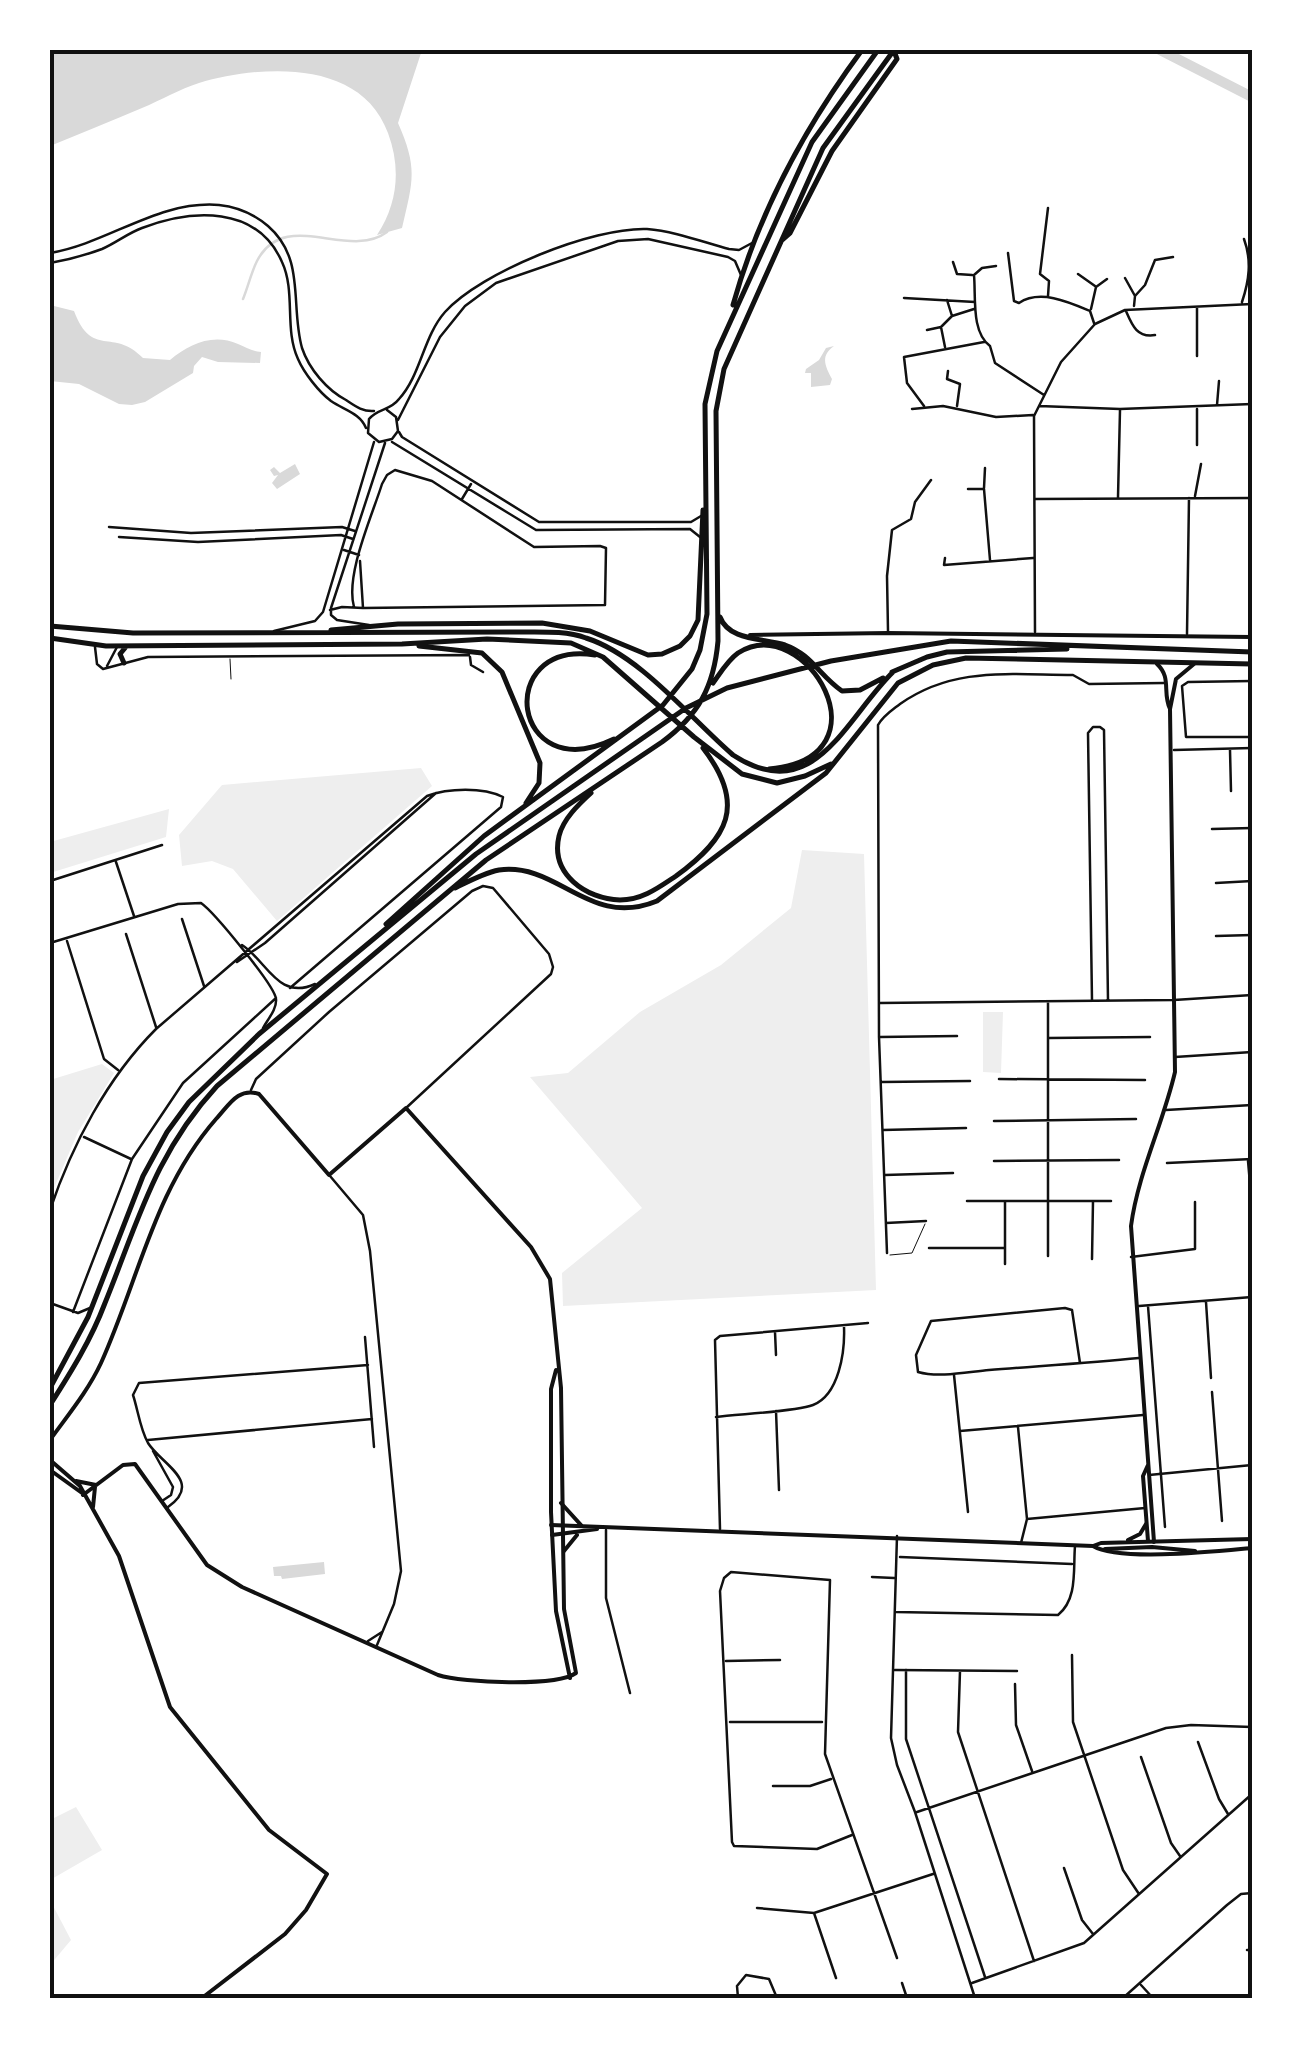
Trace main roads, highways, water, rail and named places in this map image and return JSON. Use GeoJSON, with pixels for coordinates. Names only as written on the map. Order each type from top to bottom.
{"type":"FeatureCollection","features":[{"type":"Feature","properties":{"kind":"highway"},"geometry":{"type":"LineString","coordinates":[[728,323],[756,238],[806,133],[862,50]]}},
{"type":"Feature","properties":{"kind":"highway"},"geometry":{"type":"LineString","coordinates":[[374,937],[441,872],[663,705],[678,689],[700,650],[706,614],[705,404],[716,351],[812,142],[878,50]]}},
{"type":"Feature","properties":{"kind":"highway"},"geometry":{"type":"LineString","coordinates":[[709,688],[716,660],[718,610],[718,389],[823,148],[894,50]]}},
{"type":"Feature","properties":{"kind":"highway"},"geometry":{"type":"LineString","coordinates":[[780,242],[790,233],[832,151],[897,60],[894,50]]}},
{"type":"Feature","properties":{"kind":"highway"},"geometry":{"type":"LineString","coordinates":[[318,632],[375,625],[542,623],[590,631],[641,654],[662,654],[680,646],[698,620],[701,515],[705,502]]}},
{"type":"Feature","properties":{"kind":"highway"},"geometry":{"type":"LineString","coordinates":[[718,610],[726,630],[797,650],[842,690],[860,690],[926,657],[947,652],[1060,651],[1075,647]]}},
{"type":"Feature","properties":{"kind":"highway"},"geometry":{"type":"LineString","coordinates":[[50,626],[133,633],[566,634],[605,646],[642,672],[733,755],[762,770],[785,772],[820,758],[893,672]]}},
{"type":"Feature","properties":{"kind":"highway"},"geometry":{"type":"LineString","coordinates":[[50,638],[94,646],[488,640],[576,644],[603,657],[729,766],[762,781],[805,776],[838,760]]}},
{"type":"Feature","properties":{"kind":"highway"},"geometry":{"type":"LineString","coordinates":[[50,1388],[83,1327],[124,1218],[167,1132],[200,1091],[258,1034],[476,854],[706,696],[832,661],[951,642],[1252,652]]}},
{"type":"Feature","properties":{"kind":"highway"},"geometry":{"type":"LineString","coordinates":[[402,644],[488,656],[502,672],[540,763],[537,789],[517,812]]}},
{"type":"Feature","properties":{"kind":"highway"},"geometry":{"type":"LineString","coordinates":[[124,664],[120,654],[127,646]]}},
{"type":"Feature","properties":{"kind":"highway"},"geometry":{"type":"LineString","coordinates":[[50,1405],[85,1348],[142,1202],[173,1143],[199,1106],[230,1074],[486,860],[679,730],[737,654],[768,647],[785,650],[798,658],[826,686],[833,712],[821,746],[796,765],[762,770]]}},
{"type":"Feature","properties":{"kind":"highway"},"geometry":{"type":"LineString","coordinates":[[603,657],[571,654],[545,664],[529,686],[528,710],[541,737],[562,750],[586,750],[625,733]]}},
{"type":"Feature","properties":{"kind":"highway"},"geometry":{"type":"LineString","coordinates":[[440,898],[474,879],[505,870],[534,874],[603,906],[619,909],[649,904],[717,857],[838,760],[898,684],[945,661],[966,658],[1252,664]]}},
{"type":"Feature","properties":{"kind":"highway"},"geometry":{"type":"LineString","coordinates":[[600,784],[568,818],[560,836],[558,850],[569,880],[601,898],[645,896],[714,844],[725,824],[728,806],[722,776],[694,737]]}},
{"type":"Feature","properties":{"kind":"waterway"},"geometry":{"type":"LineString","coordinates":[[1160,50],[1252,97]]}},
{"type":"Feature","properties":{"kind":"waterway"},"geometry":{"type":"LineString","coordinates":[[243,299],[257,261],[269,245],[284,238],[354,241],[387,232]]}}]}
